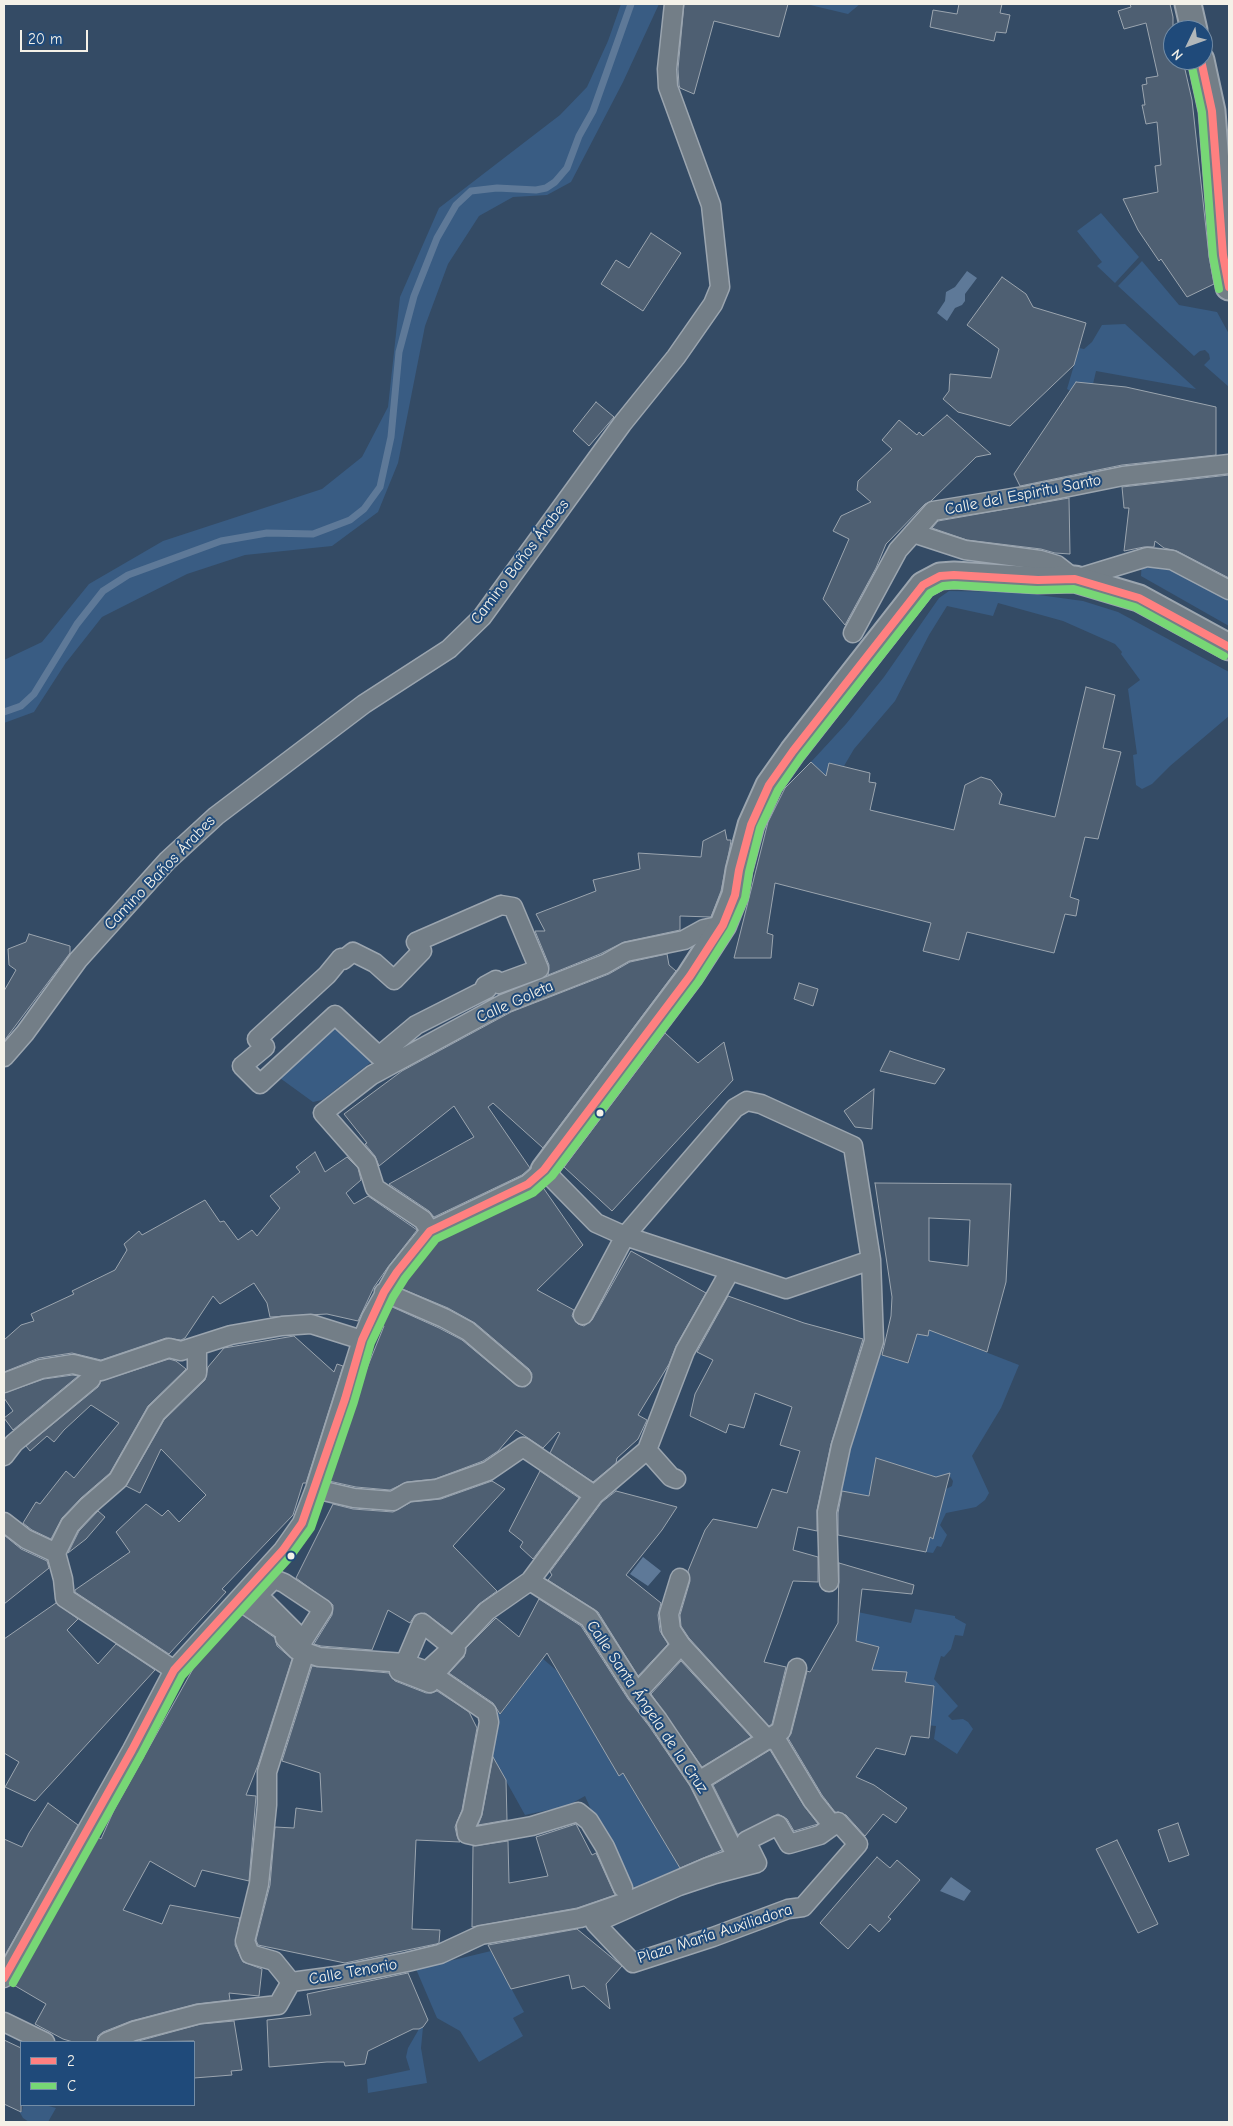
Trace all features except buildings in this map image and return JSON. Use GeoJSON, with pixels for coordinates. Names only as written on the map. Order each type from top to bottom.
{"type":"FeatureCollection","features":[{"type":"Feature","properties":{"kind":"street","name":"Camino Baños Árabes"},"geometry":{"type":"LineString","coordinates":[[4,1057],[25,1033],[78,960],[167,862],[216,816],[364,704],[449,649],[482,617],[622,424],[676,357],[713,304],[720,287],[711,205],[668,87],[667,69],[674,4]]}},
{"type":"Feature","properties":{"kind":"street"},"geometry":{"type":"LineString","coordinates":[[1188,4],[1192,20]]}},
{"type":"Feature","properties":{"kind":"street"},"geometry":{"type":"LineString","coordinates":[[1205,70],[1221,110],[1223,255],[1229,287]]}},
{"type":"Feature","properties":{"kind":"street","name":"Calle del Espiritu Santo"},"geometry":{"type":"LineString","coordinates":[[853,633],[898,550],[933,511],[1024,496],[1123,476],[1229,464]]}},
{"type":"Feature","properties":{"kind":"street"},"geometry":{"type":"LineString","coordinates":[[913,534],[965,550],[1040,560],[1057,565],[1076,579],[1139,598],[1229,647]]}},
{"type":"Feature","properties":{"kind":"street"},"geometry":{"type":"LineString","coordinates":[[4,1975],[132,1750],[174,1670],[253,1591],[302,1523],[345,1399],[362,1340],[384,1292],[415,1247],[430,1231],[528,1184],[544,1170],[690,976],[723,925],[735,896],[751,825],[769,785],[793,751],[923,585],[940,576],[954,575],[1038,580],[1076,579],[1147,556],[1172,560],[1229,590]]}},
{"type":"Feature","properties":{"kind":"street"},"geometry":{"type":"LineString","coordinates":[[501,905],[513,907],[539,969],[498,984],[496,980],[486,986],[487,989],[416,1025],[379,1056],[335,1015],[260,1084],[242,1066],[265,1047],[257,1039],[327,974],[341,958],[343,960],[353,952],[375,963],[394,980],[422,951],[416,942],[501,905]]}},
{"type":"Feature","properties":{"kind":"street","name":"Calle Goleta"},"geometry":{"type":"LineString","coordinates":[[430,1231],[423,1220],[375,1188],[367,1164],[323,1113],[372,1075],[503,1004],[605,964],[626,952],[684,940],[704,929],[723,925]]}},
{"type":"Feature","properties":{"kind":"street"},"geometry":{"type":"LineString","coordinates":[[583,1315],[625,1236],[736,1108],[747,1101],[761,1104],[853,1146],[871,1260],[874,1341],[841,1446],[828,1512],[828,1582]]}},
{"type":"Feature","properties":{"kind":"street"},"geometry":{"type":"LineString","coordinates":[[544,1170],[596,1223],[625,1236],[786,1289],[871,1260]]}},
{"type":"Feature","properties":{"kind":"street"},"geometry":{"type":"LineString","coordinates":[[453,1647],[422,1623],[405,1663],[399,1671],[430,1683],[430,1674],[453,1647],[487,1611],[530,1581],[594,1496],[647,1450],[684,1351],[730,1271]]}},
{"type":"Feature","properties":{"kind":"street"},"geometry":{"type":"LineString","coordinates":[[384,1292],[444,1318],[468,1331],[522,1377]]}},
{"type":"Feature","properties":{"kind":"street"},"geometry":{"type":"LineString","coordinates":[[4,1383],[40,1369],[74,1364],[101,1371],[169,1348],[181,1351],[231,1335],[282,1326],[311,1324],[362,1340]]}},
{"type":"Feature","properties":{"kind":"street"},"geometry":{"type":"LineString","coordinates":[[174,1670],[65,1598],[63,1579],[56,1554],[70,1525],[88,1506],[118,1480],[156,1413],[197,1373],[197,1346]]}},
{"type":"Feature","properties":{"kind":"street"},"geometry":{"type":"LineString","coordinates":[[4,1456],[14,1443],[91,1379]]}},
{"type":"Feature","properties":{"kind":"street"},"geometry":{"type":"LineString","coordinates":[[315,1489],[354,1498],[393,1501],[408,1492],[438,1489],[488,1472],[523,1448],[594,1496]]}},
{"type":"Feature","properties":{"kind":"street"},"geometry":{"type":"LineString","coordinates":[[647,1450],[671,1477],[676,1479]]}},
{"type":"Feature","properties":{"kind":"street"},"geometry":{"type":"LineString","coordinates":[[4,1522],[26,1540],[56,1554]]}},
{"type":"Feature","properties":{"kind":"street"},"geometry":{"type":"LineString","coordinates":[[680,1578],[669,1614],[671,1630],[682,1645],[774,1735],[813,1801],[833,1826]]}},
{"type":"Feature","properties":{"kind":"street"},"geometry":{"type":"LineString","coordinates":[[253,1591],[274,1579],[284,1583],[323,1609],[303,1647],[267,1772],[259,1884],[245,1941],[250,1954],[274,1961],[291,1982]]}},
{"type":"Feature","properties":{"kind":"street","name":"Calle Santa Ángela de la Cruz"},"geometry":{"type":"LineString","coordinates":[[530,1581],[589,1618],[637,1693],[658,1720],[699,1781],[737,1856]]}},
{"type":"Feature","properties":{"kind":"street"},"geometry":{"type":"LineString","coordinates":[[253,1591],[297,1634],[303,1647],[319,1657],[405,1663]]}},
{"type":"Feature","properties":{"kind":"street"},"geometry":{"type":"LineString","coordinates":[[637,1693],[682,1645]]}},
{"type":"Feature","properties":{"kind":"street"},"geometry":{"type":"LineString","coordinates":[[699,1781],[774,1735],[797,1668]]}},
{"type":"Feature","properties":{"kind":"street"},"geometry":{"type":"LineString","coordinates":[[430,1674],[486,1712],[489,1722],[472,1813],[466,1826],[467,1834],[476,1836],[532,1826],[578,1812],[589,1821],[601,1840],[623,1888]]}},
{"type":"Feature","properties":{"kind":"street","name":"Plaza María Auxiliadora"},"geometry":{"type":"LineString","coordinates":[[838,1822],[858,1844],[803,1907],[788,1909],[730,1931],[633,1963],[595,1923],[679,1886],[714,1874],[757,1864],[746,1841],[778,1825],[789,1844],[820,1835],[833,1826],[838,1822]]}},
{"type":"Feature","properties":{"kind":"street","name":"Calle Tenorio"},"geometry":{"type":"LineString","coordinates":[[109,2041],[134,2030],[199,2014],[278,2004],[291,1982],[336,1976],[407,1962],[440,1954],[481,1935],[580,1918],[629,1901],[737,1856]]}},
{"type":"Feature","properties":{"kind":"street"},"geometry":{"type":"LineString","coordinates":[[4,2022],[43,2041]]}},
{"type":"Feature","properties":{"kind":"shaded area"},"geometry":{"type":"Polygon","coordinates":[[[621,4],[659,4],[623,82],[571,182],[547,195],[513,197],[479,216],[448,264],[425,326],[398,463],[378,512],[332,546],[245,555],[187,574],[102,617],[65,664],[34,712],[4,723],[4,660],[42,642],[89,584],[163,541],[322,489],[362,457],[388,407],[400,297],[439,208],[560,115],[587,87],[608,41],[621,4]]]}},
{"type":"Feature","properties":{"kind":"shaded area"},"geometry":{"type":"Polygon","coordinates":[[[806,4],[860,4],[848,14],[806,4]]]}},
{"type":"Feature","properties":{"kind":"shaded area"},"geometry":{"type":"Polygon","coordinates":[[[1101,213],[1139,257],[1115,283],[1097,266],[1102,262],[1077,231],[1101,213]]]}},
{"type":"Feature","properties":{"kind":"shaded area"},"geometry":{"type":"Polygon","coordinates":[[[1142,261],[1179,305],[1217,312],[1229,334],[1229,387],[1204,365],[1210,359],[1209,354],[1205,350],[1200,351],[1194,356],[1118,286],[1142,261]]]}},
{"type":"Feature","properties":{"kind":"shaded area"},"geometry":{"type":"Polygon","coordinates":[[[967,271],[977,278],[965,294],[965,301],[962,305],[955,308],[947,321],[937,313],[945,301],[946,292],[955,287],[967,271]]]}},
{"type":"Feature","properties":{"kind":"shaded area"},"geometry":{"type":"Polygon","coordinates":[[[1125,324],[1196,389],[1096,371],[1093,384],[1085,399],[1067,389],[1079,348],[1084,349],[1092,342],[1102,325],[1125,324]]]}},
{"type":"Feature","properties":{"kind":"shaded area"},"geometry":{"type":"Polygon","coordinates":[[[1142,560],[1179,571],[1229,596],[1229,626],[1141,576],[1142,560]]]}},
{"type":"Feature","properties":{"kind":"shaded area"},"geometry":{"type":"Polygon","coordinates":[[[949,591],[1017,592],[1083,601],[1118,612],[1229,672],[1229,716],[1170,766],[1152,784],[1142,789],[1136,785],[1133,755],[1137,754],[1128,689],[1140,680],[1115,644],[1063,621],[998,603],[993,616],[947,606],[929,635],[895,701],[854,749],[844,766],[829,763],[826,776],[811,762],[846,724],[884,677],[939,598],[949,591]]]}},
{"type":"Feature","properties":{"kind":"shaded area"},"geometry":{"type":"Polygon","coordinates":[[[335,1015],[379,1056],[322,1100],[313,1102],[273,1073],[335,1015]]]}},
{"type":"Feature","properties":{"kind":"shaded area"},"geometry":{"type":"Polygon","coordinates":[[[893,1329],[928,1336],[929,1330],[1019,1365],[1001,1408],[972,1456],[989,1493],[985,1500],[976,1507],[946,1513],[940,1525],[947,1535],[941,1547],[937,1546],[933,1553],[926,1552],[930,1537],[933,1538],[946,1489],[952,1486],[953,1481],[949,1475],[942,1475],[940,1478],[876,1458],[869,1496],[839,1491],[848,1444],[877,1354],[909,1363],[913,1348],[890,1341],[893,1329]]]}},
{"type":"Feature","properties":{"kind":"shaded area"},"geometry":{"type":"Polygon","coordinates":[[[643,1557],[661,1571],[648,1586],[630,1574],[643,1557]]]}},
{"type":"Feature","properties":{"kind":"shaded area"},"geometry":{"type":"Polygon","coordinates":[[[838,1608],[911,1623],[915,1609],[955,1616],[955,1618],[966,1624],[963,1636],[955,1635],[951,1649],[944,1657],[941,1656],[934,1679],[958,1706],[948,1716],[952,1720],[963,1719],[973,1729],[957,1754],[934,1739],[936,1726],[905,1723],[905,1715],[932,1711],[934,1686],[905,1682],[906,1672],[872,1672],[879,1647],[845,1638],[833,1632],[838,1623],[838,1608]]]}},
{"type":"Feature","properties":{"kind":"shaded area"},"geometry":{"type":"Polygon","coordinates":[[[542,1658],[557,1671],[619,1775],[623,1773],[680,1868],[627,1890],[585,1796],[567,1806],[525,1815],[490,1752],[498,1712],[501,1714],[542,1658]]]}},
{"type":"Feature","properties":{"kind":"shaded area"},"geometry":{"type":"Polygon","coordinates":[[[951,1877],[971,1891],[964,1901],[940,1891],[951,1877]]]}},
{"type":"Feature","properties":{"kind":"shaded area"},"geometry":{"type":"Polygon","coordinates":[[[491,1951],[524,2012],[513,2018],[523,2036],[479,2062],[460,2031],[437,2018],[416,1969],[491,1951]]]}},
{"type":"Feature","properties":{"kind":"shaded area"},"geometry":{"type":"Polygon","coordinates":[[[423,2027],[421,2048],[427,2083],[368,2093],[367,2079],[410,2070],[406,2057],[408,2048],[419,2029],[423,2027]]]}},
{"type":"Feature","properties":{"kind":"shaded area"},"geometry":{"type":"Polygon","coordinates":[[[23,2106],[49,2106],[56,2108],[48,2122],[29,2122],[23,2118],[19,2111],[22,2112],[23,2106]]]}},
{"type":"Feature","properties":{"kind":"waterway"},"geometry":{"type":"LineString","coordinates":[[4,712],[21,706],[34,694],[77,624],[103,591],[128,575],[221,541],[267,533],[313,534],[350,520],[364,509],[380,487],[391,437],[399,352],[414,296],[437,238],[456,205],[471,191],[497,188],[536,190],[546,188],[555,182],[567,168],[579,136],[593,111],[631,4]]}},
{"type":"Feature","properties":{"kind":"transit line","name":"C"},"geometry":{"type":"LineString","coordinates":[[1193,70],[1202,112],[1213,256],[1219,289]]}},
{"type":"Feature","properties":{"kind":"transit line","name":"2"},"geometry":{"type":"LineString","coordinates":[[1203,70],[1212,111],[1223,255],[1229,287]]}},
{"type":"Feature","properties":{"kind":"transit line","name":"2"},"geometry":{"type":"LineString","coordinates":[[4,1978],[132,1750],[174,1670],[283,1550],[302,1523],[345,1399],[362,1340],[384,1292],[397,1272],[430,1231],[528,1184],[544,1170],[690,976],[723,925],[735,895],[739,870],[751,825],[769,785],[793,751],[923,585],[940,576],[954,575],[1038,580],[1075,579],[1139,598],[1229,647]]}},
{"type":"Feature","properties":{"kind":"transit line","name":"C"},"geometry":{"type":"LineString","coordinates":[[13,1983],[141,1755],[182,1676],[290,1557],[311,1528],[354,1402],[371,1343],[393,1297],[405,1278],[436,1239],[533,1193],[552,1176],[698,982],[731,930],[745,898],[749,872],[760,828],[778,790],[801,757],[930,593],[943,586],[954,585],[1037,590],[1074,589],[1135,607],[1224,656]]}}]}
